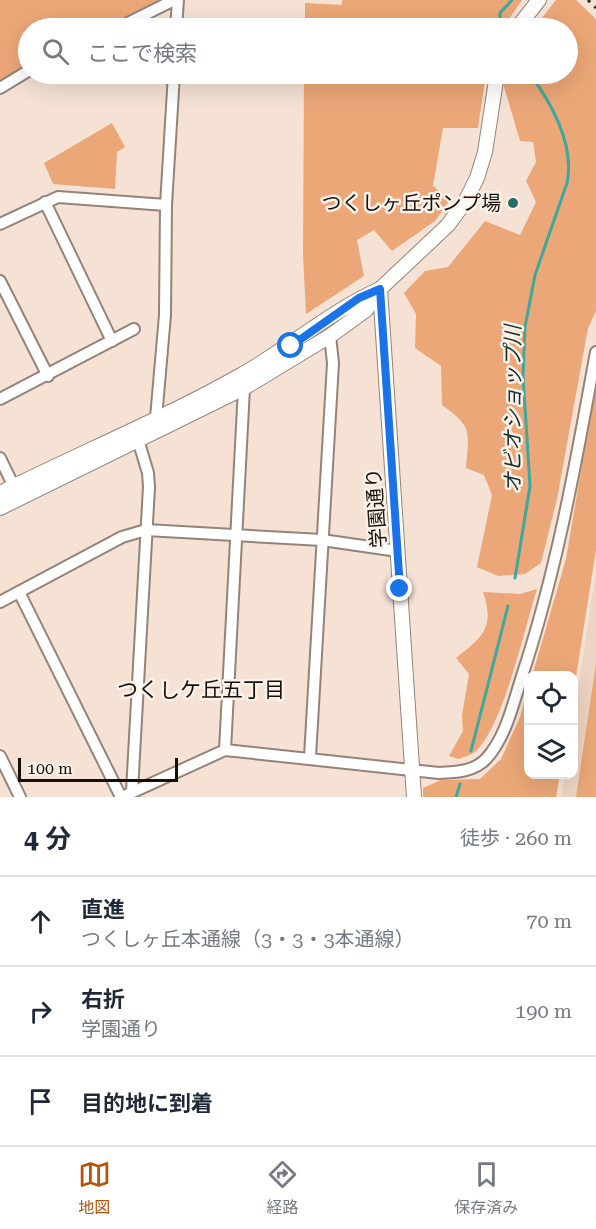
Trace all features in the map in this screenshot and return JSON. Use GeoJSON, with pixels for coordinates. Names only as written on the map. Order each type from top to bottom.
{"type":"FeatureCollection","features":[{"type":"Feature","properties":{"kind":"street"},"geometry":{"type":"LineString","coordinates":[[139,18],[176,0],[176,18]]}},
{"type":"Feature","properties":{"kind":"street"},"geometry":{"type":"LineString","coordinates":[[525,18],[539,0]]}},
{"type":"Feature","properties":{"kind":"street"},"geometry":{"type":"LineString","coordinates":[[0,88],[18,77]]}},
{"type":"Feature","properties":{"kind":"street"},"geometry":{"type":"LineString","coordinates":[[159,424],[165,315],[166,205],[173,84]]}},
{"type":"Feature","properties":{"kind":"street"},"geometry":{"type":"LineString","coordinates":[[0,508],[16,493],[159,424],[330,336],[366,310],[380,289],[448,225],[465,202],[477,178],[485,152],[495,84]]}},
{"type":"Feature","properties":{"kind":"street"},"geometry":{"type":"LineString","coordinates":[[0,224],[58,197],[166,205]]}},
{"type":"Feature","properties":{"kind":"street"},"geometry":{"type":"LineString","coordinates":[[45,202],[112,340]]}},
{"type":"Feature","properties":{"kind":"street"},"geometry":{"type":"LineString","coordinates":[[0,281],[48,376]]}},
{"type":"Feature","properties":{"kind":"street"},"geometry":{"type":"LineString","coordinates":[[242,382],[359,298],[380,289]]}},
{"type":"Feature","properties":{"kind":"street","name":"学園通り"},"geometry":{"type":"LineString","coordinates":[[380,289],[414,770],[414,797]]}},
{"type":"Feature","properties":{"kind":"street"},"geometry":{"type":"LineString","coordinates":[[0,399],[48,376],[134,329]]}},
{"type":"Feature","properties":{"kind":"street"},"geometry":{"type":"LineString","coordinates":[[310,758],[333,363],[330,336]]}},
{"type":"Feature","properties":{"kind":"street"},"geometry":{"type":"LineString","coordinates":[[125,795],[225,750],[440,773],[466,772],[484,760],[499,741],[540,622],[567,517],[596,352]]}},
{"type":"Feature","properties":{"kind":"street"},"geometry":{"type":"LineString","coordinates":[[225,750],[237,535],[242,382]]}},
{"type":"Feature","properties":{"kind":"street"},"geometry":{"type":"LineString","coordinates":[[125,795],[146,530],[148,473],[136,434]]}},
{"type":"Feature","properties":{"kind":"street"},"geometry":{"type":"LineString","coordinates":[[0,458],[16,493]]}},
{"type":"Feature","properties":{"kind":"street"},"geometry":{"type":"LineString","coordinates":[[0,493],[16,493]]}},
{"type":"Feature","properties":{"kind":"street"},"geometry":{"type":"LineString","coordinates":[[0,602],[122,537],[146,530],[322,540],[398,551]]}},
{"type":"Feature","properties":{"kind":"street"},"geometry":{"type":"LineString","coordinates":[[19,592],[125,795]]}},
{"type":"Feature","properties":{"kind":"street"},"geometry":{"type":"LineString","coordinates":[[0,756],[20,797]]}},
{"type":"Feature","properties":{"kind":"shaded area"},"geometry":{"type":"Polygon","coordinates":[[[0,0],[162,0],[124,18],[18,18],[18,71],[0,81],[0,0]]]}},
{"type":"Feature","properties":{"kind":"shaded area"},"geometry":{"type":"Polygon","coordinates":[[[342,0],[522,0],[510,18],[305,18],[305,3],[342,5],[342,0]]]}},
{"type":"Feature","properties":{"kind":"shaded area"},"geometry":{"type":"Polygon","coordinates":[[[556,0],[576,0],[596,19],[596,311],[588,328],[557,499],[541,563],[525,574],[498,576],[477,567],[492,495],[484,475],[466,468],[467,431],[459,419],[442,405],[441,366],[415,348],[416,314],[404,293],[425,271],[448,267],[485,221],[520,235],[536,202],[526,181],[536,162],[533,142],[520,141],[503,84],[578,84],[578,18],[542,18],[556,0]]]}},
{"type":"Feature","properties":{"kind":"shaded area"},"geometry":{"type":"Polygon","coordinates":[[[304,84],[485,84],[478,128],[443,128],[433,186],[450,200],[435,221],[392,251],[374,230],[357,240],[364,276],[306,314],[303,255],[304,84]]]}},
{"type":"Feature","properties":{"kind":"shaded area"},"geometry":{"type":"Polygon","coordinates":[[[112,123],[125,147],[117,152],[115,189],[53,184],[44,163],[112,123]]]}},
{"type":"Feature","properties":{"kind":"shaded area"},"geometry":{"type":"Polygon","coordinates":[[[596,381],[596,550],[577,671],[533,671],[566,559],[596,381]]]}},
{"type":"Feature","properties":{"kind":"shaded area"},"geometry":{"type":"Polygon","coordinates":[[[596,570],[596,797],[561,797],[564,779],[578,779],[578,690],[596,570]]]}},
{"type":"Feature","properties":{"kind":"shaded area"},"geometry":{"type":"Polygon","coordinates":[[[537,589],[505,696],[488,735],[472,754],[458,759],[449,756],[463,731],[462,715],[469,674],[456,658],[480,637],[487,623],[488,614],[483,592],[520,594],[537,589]]]}},
{"type":"Feature","properties":{"kind":"shaded area"},"geometry":{"type":"Polygon","coordinates":[[[596,664],[596,797],[576,797],[596,664]]]}},
{"type":"Feature","properties":{"kind":"shaded area"},"geometry":{"type":"Polygon","coordinates":[[[524,702],[524,779],[559,779],[556,797],[423,797],[423,788],[441,780],[480,779],[501,759],[520,717],[524,702]]]}},
{"type":"Feature","properties":{"kind":"waterway","name":"オビオショップ川"},"geometry":{"type":"LineString","coordinates":[[500,18],[500,13],[512,0]]}},
{"type":"Feature","properties":{"kind":"waterway","name":"オビオショップ川"},"geometry":{"type":"LineString","coordinates":[[515,578],[530,486],[523,376],[525,327],[535,275],[567,183],[569,168],[565,139],[560,125],[537,84]]}},
{"type":"Feature","properties":{"kind":"waterway","name":"オビオショップ川"},"geometry":{"type":"LineString","coordinates":[[471,751],[508,606]]}},
{"type":"Feature","properties":{"kind":"waterway","name":"オビオショップ川"},"geometry":{"type":"LineString","coordinates":[[456,797],[460,784]]}},
{"type":"Feature","properties":{"kind":"railway"},"geometry":{"type":"LineString","coordinates":[[588,0],[596,8]]}},
{"type":"Feature","properties":{"kind":"place","name":"つくしヶ丘ポンプ場"},"geometry":{"type":"Point","coordinates":[513,203]}},
{"type":"Feature","properties":{"kind":"district","name":"つくしケ丘五丁目"},"geometry":{"type":"Point","coordinates":[201,690]}},
{"type":"Feature","properties":{"kind":"route"},"geometry":{"type":"LineString","coordinates":[[291,346],[359,298],[380,289],[400,589]]}}]}
